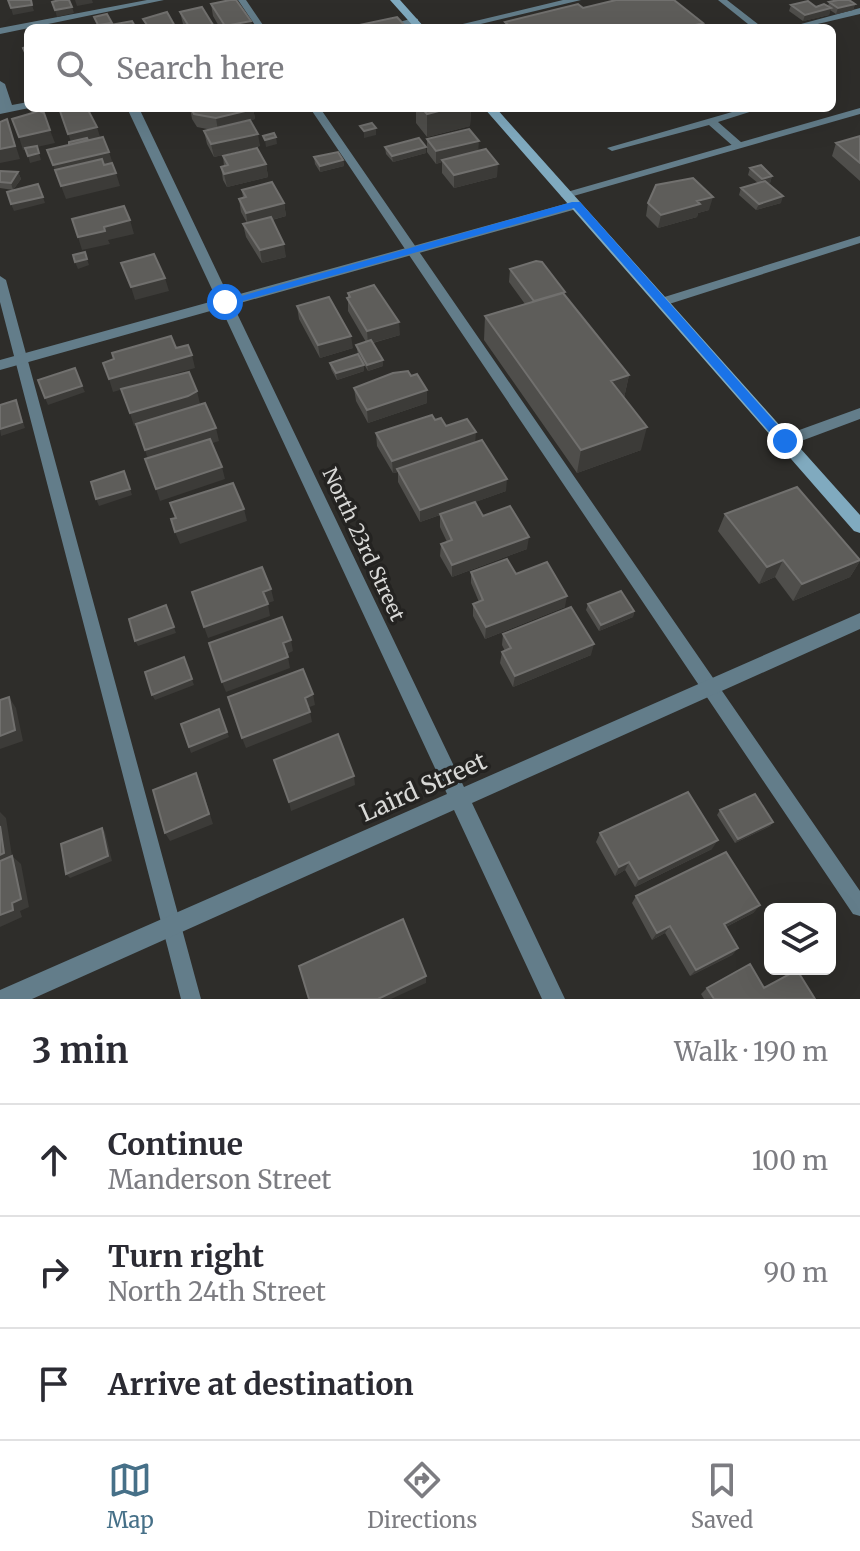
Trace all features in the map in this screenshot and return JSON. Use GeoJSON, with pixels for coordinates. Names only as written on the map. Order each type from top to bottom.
{"type":"FeatureCollection","features":[{"type":"Feature","properties":{"kind":"main road"},"geometry":{"type":"LineString","coordinates":[[395,0],[417,24]]}},
{"type":"Feature","properties":{"kind":"main road"},"geometry":{"type":"LineString","coordinates":[[494,112],[860,526]]}},
{"type":"Feature","properties":{"kind":"street"},"geometry":{"type":"LineString","coordinates":[[469,24],[576,0]]}},
{"type":"Feature","properties":{"kind":"street"},"geometry":{"type":"LineString","coordinates":[[0,84],[4,110],[24,106]]}},
{"type":"Feature","properties":{"kind":"street"},"geometry":{"type":"LineString","coordinates":[[0,365],[412,251],[738,145],[860,111]]}},
{"type":"Feature","properties":{"kind":"street","name":"North 23rd Street"},"geometry":{"type":"LineString","coordinates":[[135,112],[554,999]]}},
{"type":"Feature","properties":{"kind":"street"},"geometry":{"type":"LineString","coordinates":[[785,441],[860,413]]}},
{"type":"Feature","properties":{"kind":"street","name":"Laird Street"},"geometry":{"type":"LineString","coordinates":[[6,999],[860,621]]}},
{"type":"Feature","properties":{"kind":"lane"},"geometry":{"type":"LineString","coordinates":[[36,24],[160,0]]}},
{"type":"Feature","properties":{"kind":"lane"},"geometry":{"type":"LineString","coordinates":[[242,0],[258,24]]}},
{"type":"Feature","properties":{"kind":"lane"},"geometry":{"type":"LineString","coordinates":[[722,0],[754,24]]}},
{"type":"Feature","properties":{"kind":"lane"},"geometry":{"type":"LineString","coordinates":[[805,24],[860,11]]}},
{"type":"Feature","properties":{"kind":"lane"},"geometry":{"type":"LineString","coordinates":[[0,31],[24,26]]}},
{"type":"Feature","properties":{"kind":"lane"},"geometry":{"type":"LineString","coordinates":[[318,112],[860,907]]}},
{"type":"Feature","properties":{"kind":"lane"},"geometry":{"type":"LineString","coordinates":[[612,148],[743,112]]}},
{"type":"Feature","properties":{"kind":"lane"},"geometry":{"type":"LineString","coordinates":[[711,121],[738,145]]}},
{"type":"Feature","properties":{"kind":"lane"},"geometry":{"type":"LineString","coordinates":[[662,302],[860,239]]}},
{"type":"Feature","properties":{"kind":"lane"},"geometry":{"type":"LineString","coordinates":[[0,280],[191,999]]}},
{"type":"Feature","properties":{"kind":"building"},"geometry":{"type":"Polygon","coordinates":[[[8,0],[31,0],[32,5],[11,8],[8,0]]]}},
{"type":"Feature","properties":{"kind":"building"},"geometry":{"type":"Polygon","coordinates":[[[69,0],[72,7],[55,10],[52,2],[69,0]]]}},
{"type":"Feature","properties":{"kind":"building"},"geometry":{"type":"Polygon","coordinates":[[[236,0],[251,21],[224,24],[211,4],[236,0]]]}},
{"type":"Feature","properties":{"kind":"building"},"geometry":{"type":"Polygon","coordinates":[[[616,0],[674,0],[703,23],[505,22],[578,4],[583,8],[616,0]]]}},
{"type":"Feature","properties":{"kind":"building"},"geometry":{"type":"Polygon","coordinates":[[[849,0],[855,4],[838,8],[829,2],[849,0]]]}},
{"type":"Feature","properties":{"kind":"building"},"geometry":{"type":"Polygon","coordinates":[[[808,1],[816,7],[824,4],[831,8],[805,15],[791,5],[808,1]]]}},
{"type":"Feature","properties":{"kind":"building"},"geometry":{"type":"Polygon","coordinates":[[[202,7],[213,24],[188,24],[180,12],[202,7]]]}},
{"type":"Feature","properties":{"kind":"building"},"geometry":{"type":"Polygon","coordinates":[[[167,12],[174,24],[146,24],[143,19],[167,12]]]}},
{"type":"Feature","properties":{"kind":"building"},"geometry":{"type":"Polygon","coordinates":[[[107,14],[112,23],[98,24],[94,17],[107,14]]]}},
{"type":"Feature","properties":{"kind":"building"},"geometry":{"type":"Polygon","coordinates":[[[397,17],[403,24],[364,24],[397,17]]]}},
{"type":"Feature","properties":{"kind":"building"},"geometry":{"type":"Polygon","coordinates":[[[42,112],[50,130],[19,137],[12,119],[42,112]]]}},
{"type":"Feature","properties":{"kind":"building"},"geometry":{"type":"Polygon","coordinates":[[[60,112],[89,112],[97,127],[68,134],[60,112]]]}},
{"type":"Feature","properties":{"kind":"building"},"geometry":{"type":"Polygon","coordinates":[[[193,112],[241,112],[216,118],[193,112]]]}},
{"type":"Feature","properties":{"kind":"building"},"geometry":{"type":"Polygon","coordinates":[[[7,119],[15,146],[0,149],[0,122],[7,119]]]}},
{"type":"Feature","properties":{"kind":"building"},"geometry":{"type":"Polygon","coordinates":[[[250,120],[258,134],[211,144],[204,131],[250,120]]]}},
{"type":"Feature","properties":{"kind":"building"},"geometry":{"type":"Polygon","coordinates":[[[372,123],[376,128],[364,131],[360,126],[372,123]]]}},
{"type":"Feature","properties":{"kind":"building"},"geometry":{"type":"Polygon","coordinates":[[[469,129],[479,141],[436,151],[427,139],[469,129]]]}},
{"type":"Feature","properties":{"kind":"building"},"geometry":{"type":"Polygon","coordinates":[[[274,133],[276,137],[265,140],[263,136],[274,133]]]}},
{"type":"Feature","properties":{"kind":"building"},"geometry":{"type":"Polygon","coordinates":[[[860,136],[860,163],[836,143],[860,136]]]}},
{"type":"Feature","properties":{"kind":"building"},"geometry":{"type":"Polygon","coordinates":[[[103,137],[109,152],[53,165],[47,150],[103,137]]]}},
{"type":"Feature","properties":{"kind":"building"},"geometry":{"type":"Polygon","coordinates":[[[419,138],[426,147],[392,156],[385,147],[419,138]]]}},
{"type":"Feature","properties":{"kind":"building"},"geometry":{"type":"Polygon","coordinates":[[[88,140],[69,145],[69,142],[88,140]]]}},
{"type":"Feature","properties":{"kind":"building"},"geometry":{"type":"Polygon","coordinates":[[[37,146],[39,153],[28,156],[25,148],[37,146]]]}},
{"type":"Feature","properties":{"kind":"building"},"geometry":{"type":"Polygon","coordinates":[[[257,148],[266,164],[224,174],[221,167],[228,165],[223,156],[257,148]]]}},
{"type":"Feature","properties":{"kind":"building"},"geometry":{"type":"Polygon","coordinates":[[[486,149],[498,164],[454,175],[442,160],[486,149]]]}},
{"type":"Feature","properties":{"kind":"building"},"geometry":{"type":"Polygon","coordinates":[[[338,152],[343,160],[320,166],[314,157],[338,152]]]}},
{"type":"Feature","properties":{"kind":"building"},"geometry":{"type":"Polygon","coordinates":[[[102,159],[104,165],[112,163],[116,173],[61,186],[55,170],[102,159]]]}},
{"type":"Feature","properties":{"kind":"building"},"geometry":{"type":"Polygon","coordinates":[[[761,165],[772,176],[762,179],[750,168],[761,165]]]}},
{"type":"Feature","properties":{"kind":"building"},"geometry":{"type":"Polygon","coordinates":[[[0,171],[18,172],[11,183],[0,182],[0,171]]]}},
{"type":"Feature","properties":{"kind":"building"},"geometry":{"type":"Polygon","coordinates":[[[693,178],[713,197],[661,215],[648,203],[656,185],[693,178]]]}},
{"type":"Feature","properties":{"kind":"building"},"geometry":{"type":"Polygon","coordinates":[[[765,181],[783,196],[759,204],[741,188],[765,181]]]}},
{"type":"Feature","properties":{"kind":"building"},"geometry":{"type":"Polygon","coordinates":[[[272,182],[284,203],[246,213],[239,199],[246,197],[242,190],[272,182]]]}},
{"type":"Feature","properties":{"kind":"building"},"geometry":{"type":"Polygon","coordinates":[[[38,184],[43,197],[11,204],[7,192],[38,184]]]}},
{"type":"Feature","properties":{"kind":"building"},"geometry":{"type":"Polygon","coordinates":[[[124,206],[130,220],[104,227],[105,231],[78,237],[72,219],[124,206]]]}},
{"type":"Feature","properties":{"kind":"building"},"geometry":{"type":"Polygon","coordinates":[[[271,217],[284,244],[260,250],[243,224],[271,217]]]}},
{"type":"Feature","properties":{"kind":"building"},"geometry":{"type":"Polygon","coordinates":[[[85,252],[87,259],[75,262],[73,255],[85,252]]]}},
{"type":"Feature","properties":{"kind":"building"},"geometry":{"type":"Polygon","coordinates":[[[154,254],[165,278],[131,287],[121,263],[154,254]]]}},
{"type":"Feature","properties":{"kind":"building"},"geometry":{"type":"Polygon","coordinates":[[[542,262],[565,292],[534,301],[510,269],[542,262]]]}},
{"type":"Feature","properties":{"kind":"building"},"geometry":{"type":"Polygon","coordinates":[[[374,285],[399,322],[367,331],[347,298],[350,297],[348,293],[374,285]]]}},
{"type":"Feature","properties":{"kind":"building"},"geometry":{"type":"Polygon","coordinates":[[[563,293],[629,375],[611,381],[647,427],[581,450],[485,316],[563,293]]]}},
{"type":"Feature","properties":{"kind":"building"},"geometry":{"type":"Polygon","coordinates":[[[329,297],[351,336],[318,345],[297,306],[329,297]]]}},
{"type":"Feature","properties":{"kind":"building"},"geometry":{"type":"Polygon","coordinates":[[[171,336],[176,348],[188,345],[192,355],[109,379],[103,363],[114,359],[112,353],[171,336]]]}},
{"type":"Feature","properties":{"kind":"building"},"geometry":{"type":"Polygon","coordinates":[[[371,340],[383,360],[367,365],[356,345],[371,340]]]}},
{"type":"Feature","properties":{"kind":"building"},"geometry":{"type":"Polygon","coordinates":[[[358,354],[364,365],[336,373],[330,363],[358,354]]]}},
{"type":"Feature","properties":{"kind":"building"},"geometry":{"type":"Polygon","coordinates":[[[75,368],[82,386],[45,398],[38,380],[75,368]]]}},
{"type":"Feature","properties":{"kind":"building"},"geometry":{"type":"Polygon","coordinates":[[[408,371],[411,376],[417,374],[427,390],[367,410],[354,388],[393,373],[408,371]]]}},
{"type":"Feature","properties":{"kind":"building"},"geometry":{"type":"Polygon","coordinates":[[[189,372],[197,391],[130,413],[121,389],[189,372]]]}},
{"type":"Feature","properties":{"kind":"building"},"geometry":{"type":"Polygon","coordinates":[[[16,400],[22,422],[0,429],[0,405],[16,400]]]}},
{"type":"Feature","properties":{"kind":"building"},"geometry":{"type":"Polygon","coordinates":[[[205,403],[216,428],[145,450],[136,424],[205,403]]]}},
{"type":"Feature","properties":{"kind":"building"},"geometry":{"type":"Polygon","coordinates":[[[432,415],[435,420],[441,418],[446,426],[467,419],[476,432],[392,461],[376,433],[432,415]]]}},
{"type":"Feature","properties":{"kind":"building"},"geometry":{"type":"Polygon","coordinates":[[[210,439],[222,467],[156,489],[145,459],[210,439]]]}},
{"type":"Feature","properties":{"kind":"building"},"geometry":{"type":"Polygon","coordinates":[[[482,440],[507,479],[420,510],[397,469],[482,440]]]}},
{"type":"Feature","properties":{"kind":"building"},"geometry":{"type":"Polygon","coordinates":[[[124,471],[130,489],[96,499],[91,482],[124,471]]]}},
{"type":"Feature","properties":{"kind":"building"},"geometry":{"type":"Polygon","coordinates":[[[233,483],[244,509],[175,532],[171,519],[176,518],[170,503],[233,483]]]}},
{"type":"Feature","properties":{"kind":"building"},"geometry":{"type":"Polygon","coordinates":[[[797,487],[860,560],[802,584],[783,560],[767,567],[725,514],[797,487]]]}},
{"type":"Feature","properties":{"kind":"building"},"geometry":{"type":"Polygon","coordinates":[[[475,502],[483,516],[510,506],[529,537],[452,565],[441,544],[452,540],[440,514],[475,502]]]}},
{"type":"Feature","properties":{"kind":"building"},"geometry":{"type":"Polygon","coordinates":[[[507,559],[516,574],[547,562],[567,596],[486,627],[473,604],[483,600],[471,572],[507,559]]]}},
{"type":"Feature","properties":{"kind":"building"},"geometry":{"type":"Polygon","coordinates":[[[262,567],[271,589],[263,592],[268,604],[204,627],[192,592],[262,567]]]}},
{"type":"Feature","properties":{"kind":"building"},"geometry":{"type":"Polygon","coordinates":[[[621,591],[634,611],[601,625],[588,604],[621,591]]]}},
{"type":"Feature","properties":{"kind":"building"},"geometry":{"type":"Polygon","coordinates":[[[166,605],[174,627],[135,641],[129,619],[166,605]]]}},
{"type":"Feature","properties":{"kind":"building"},"geometry":{"type":"Polygon","coordinates":[[[571,607],[594,644],[515,676],[502,652],[511,648],[503,634],[571,607]]]}},
{"type":"Feature","properties":{"kind":"building"},"geometry":{"type":"Polygon","coordinates":[[[282,617],[291,640],[283,643],[288,657],[222,682],[209,643],[282,617]]]}},
{"type":"Feature","properties":{"kind":"building"},"geometry":{"type":"Polygon","coordinates":[[[184,657],[192,679],[152,695],[145,672],[184,657]]]}},
{"type":"Feature","properties":{"kind":"building"},"geometry":{"type":"Polygon","coordinates":[[[303,669],[313,694],[305,698],[310,712],[242,738],[228,697],[303,669]]]}},
{"type":"Feature","properties":{"kind":"building"},"geometry":{"type":"Polygon","coordinates":[[[9,697],[15,730],[0,736],[0,700],[9,697]]]}},
{"type":"Feature","properties":{"kind":"building"},"geometry":{"type":"Polygon","coordinates":[[[219,709],[227,732],[189,747],[181,724],[219,709]]]}},
{"type":"Feature","properties":{"kind":"building"},"geometry":{"type":"Polygon","coordinates":[[[338,734],[354,776],[289,802],[274,760],[338,734]]]}},
{"type":"Feature","properties":{"kind":"building"},"geometry":{"type":"Polygon","coordinates":[[[196,773],[209,814],[165,833],[153,790],[196,773]]]}},
{"type":"Feature","properties":{"kind":"building"},"geometry":{"type":"Polygon","coordinates":[[[688,792],[718,840],[639,879],[629,862],[619,867],[600,833],[688,792]]]}},
{"type":"Feature","properties":{"kind":"building"},"geometry":{"type":"Polygon","coordinates":[[[755,794],[773,822],[738,839],[720,810],[755,794]]]}},
{"type":"Feature","properties":{"kind":"building"},"geometry":{"type":"Polygon","coordinates":[[[0,826],[4,853],[0,855],[0,826]]]}},
{"type":"Feature","properties":{"kind":"building"},"geometry":{"type":"Polygon","coordinates":[[[102,828],[108,856],[66,874],[61,844],[102,828]]]}},
{"type":"Feature","properties":{"kind":"building"},"geometry":{"type":"Polygon","coordinates":[[[726,852],[760,905],[724,924],[738,948],[696,970],[670,926],[657,933],[636,896],[726,852]]]}},
{"type":"Feature","properties":{"kind":"building"},"geometry":{"type":"Polygon","coordinates":[[[12,856],[21,899],[12,903],[13,910],[0,915],[0,861],[12,856]]]}},
{"type":"Feature","properties":{"kind":"building"},"geometry":{"type":"Polygon","coordinates":[[[403,919],[426,976],[378,999],[309,999],[299,966],[403,919]]]}},
{"type":"Feature","properties":{"kind":"building"},"geometry":{"type":"Polygon","coordinates":[[[750,964],[764,988],[788,975],[800,975],[815,999],[714,999],[707,988],[750,964]]]}},
{"type":"Feature","properties":{"kind":"route"},"geometry":{"type":"LineString","coordinates":[[225,302],[576,205],[785,441]]}}]}
